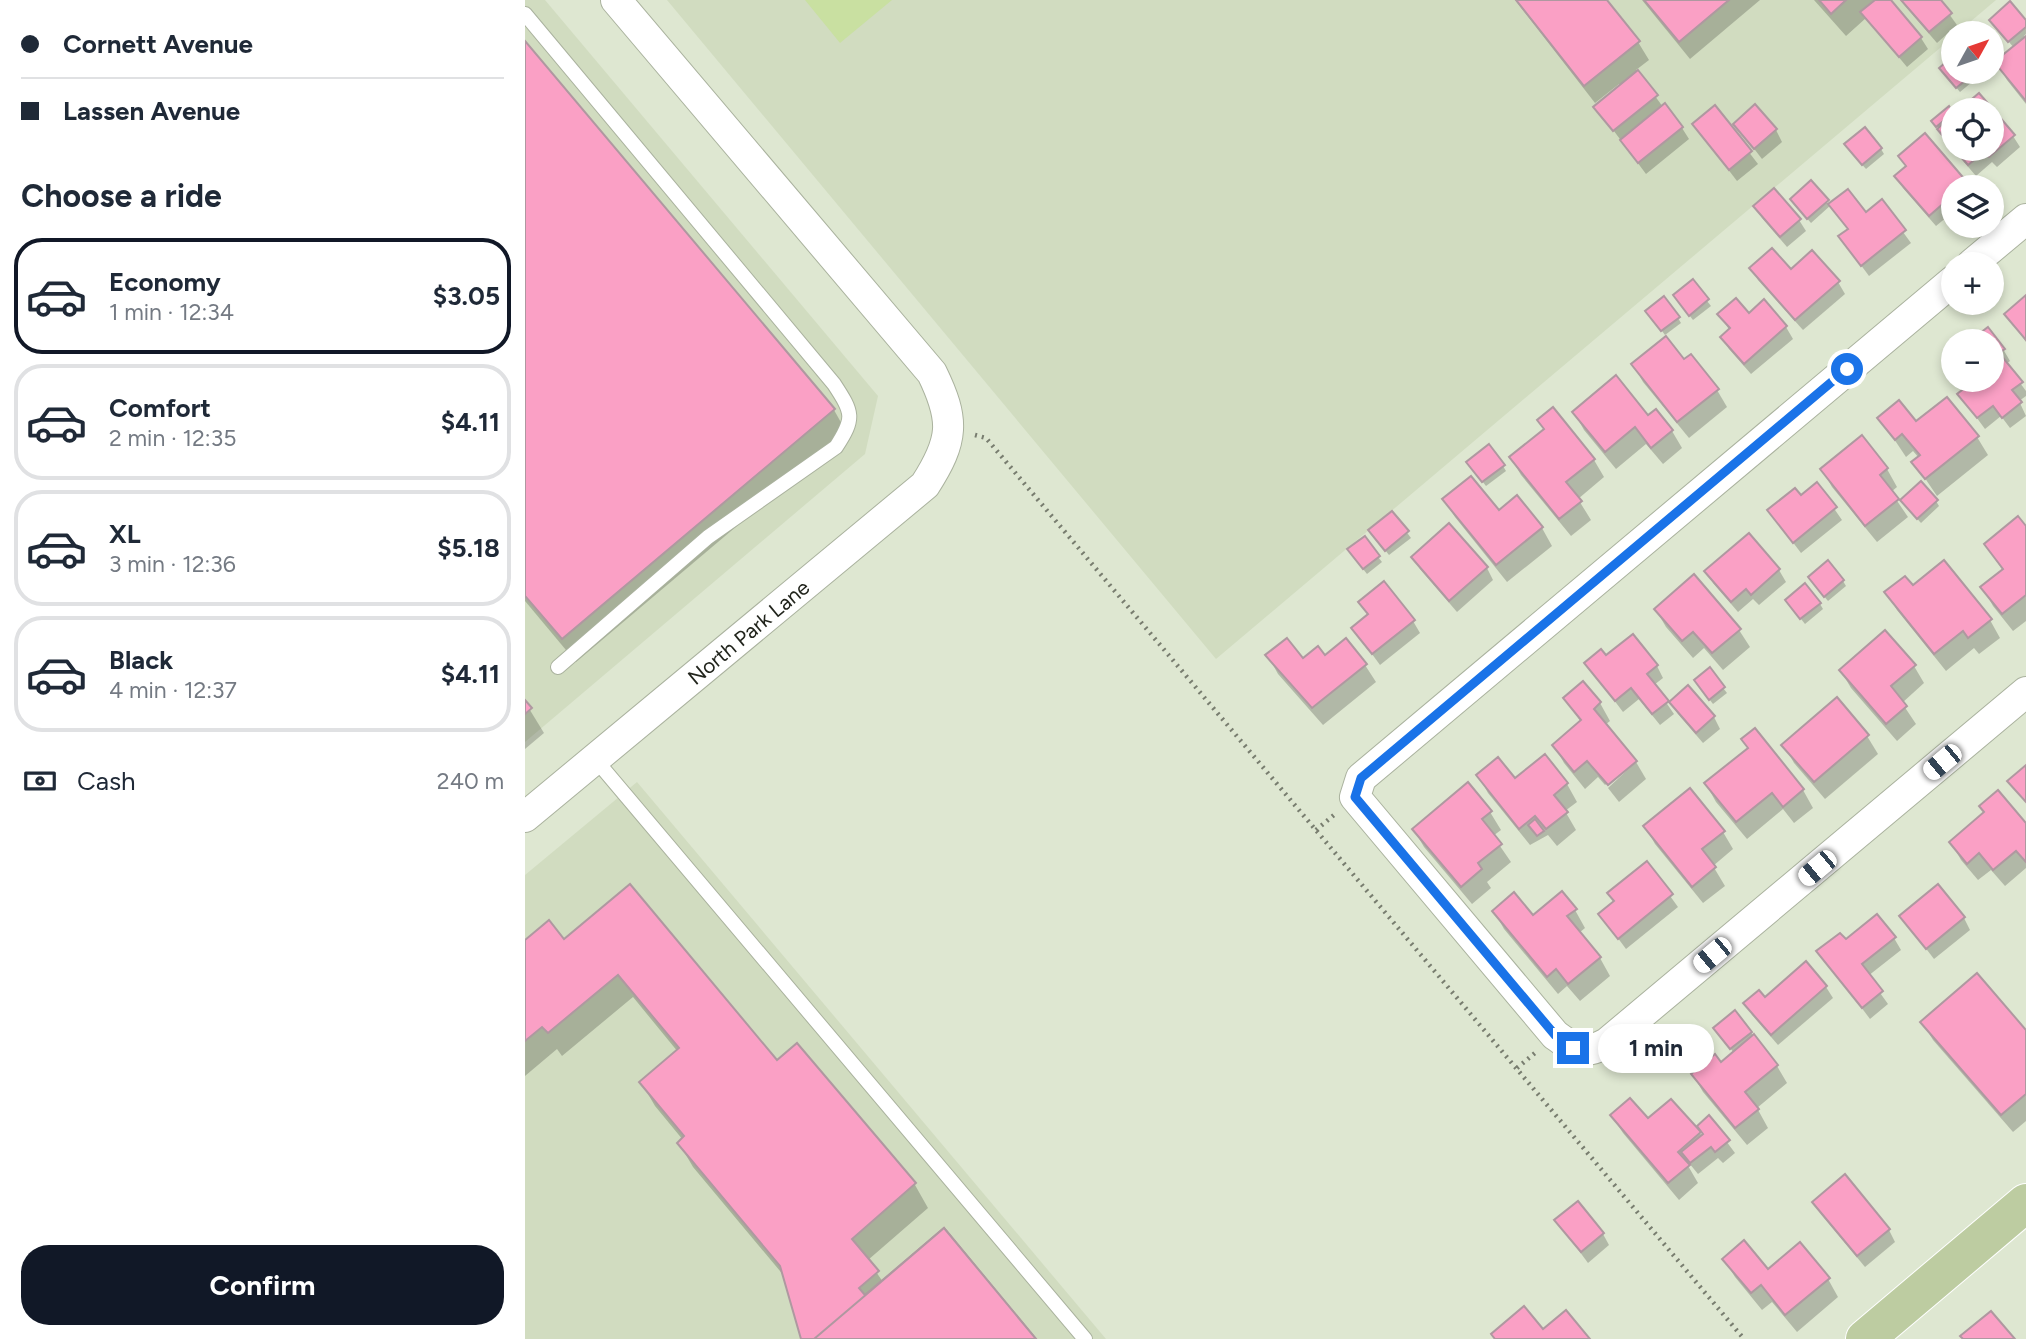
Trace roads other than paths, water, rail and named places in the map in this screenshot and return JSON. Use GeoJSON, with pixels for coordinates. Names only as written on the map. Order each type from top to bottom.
{"type":"FeatureCollection","features":[{"type":"Feature","properties":{"kind":"main road"},"geometry":{"type":"LineString","coordinates":[[1878,1335],[2026,1203]]}},
{"type":"Feature","properties":{"kind":"street","name":"North Park Lane"},"geometry":{"type":"LineString","coordinates":[[525,817],[925,485],[939,462],[950,427],[945,400],[932,373],[616,0]]}},
{"type":"Feature","properties":{"kind":"street"},"geometry":{"type":"LineString","coordinates":[[1986,252],[2026,219]]}},
{"type":"Feature","properties":{"kind":"street"},"geometry":{"type":"LineString","coordinates":[[1941,291],[1361,778],[1355,797],[1555,1035],[1573,1048],[1590,1052],[1607,1043],[2026,692]]}},
{"type":"Feature","properties":{"kind":"lane"},"geometry":{"type":"LineString","coordinates":[[525,14],[834,384],[849,406],[849,427],[836,447],[708,537],[558,667]]}},
{"type":"Feature","properties":{"kind":"lane"},"geometry":{"type":"LineString","coordinates":[[595,759],[1085,1339]]}}]}
